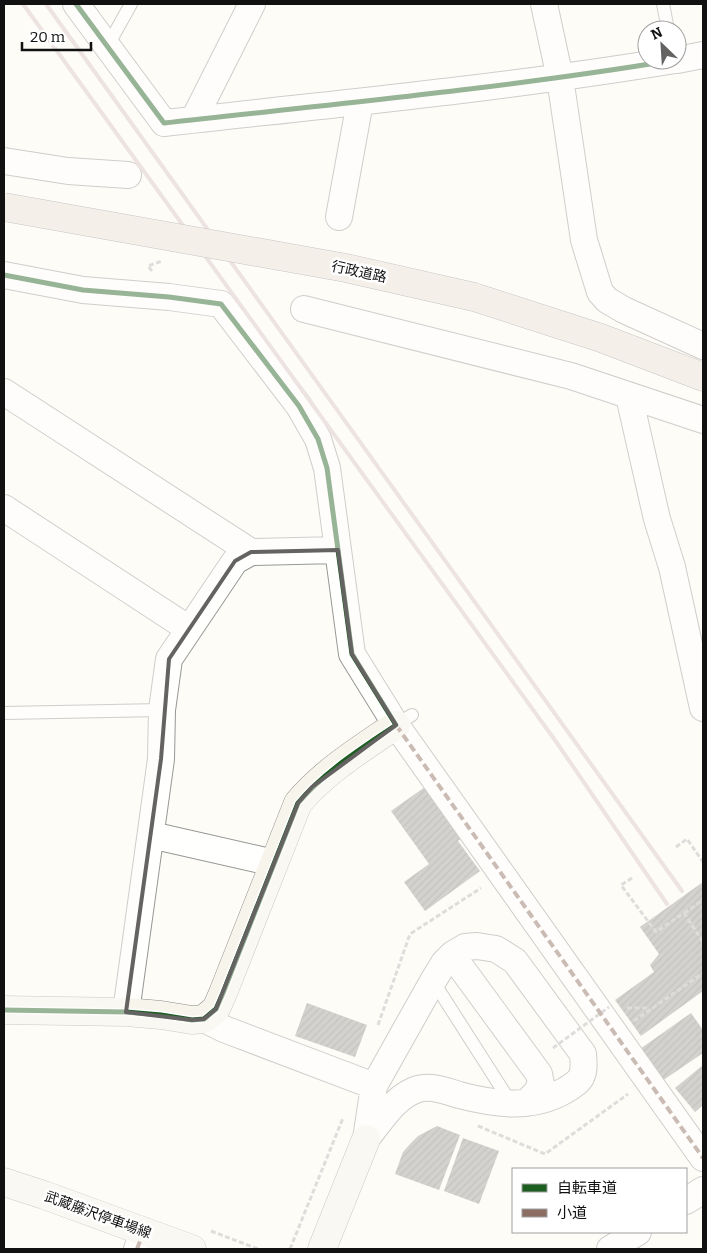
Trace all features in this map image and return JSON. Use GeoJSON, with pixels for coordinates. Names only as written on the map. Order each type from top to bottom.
{"type":"FeatureCollection","features":[{"type":"Feature","properties":{"kind":"highway","name":"行政道路"},"geometry":{"type":"LineString","coordinates":[[4,207],[346,268],[474,297],[601,338],[703,377]]}},
{"type":"Feature","properties":{"kind":"street"},"geometry":{"type":"LineString","coordinates":[[76,4],[164,122],[360,102],[560,78],[637,66]]}},
{"type":"Feature","properties":{"kind":"street"},"geometry":{"type":"LineString","coordinates":[[194,119],[252,4]]}},
{"type":"Feature","properties":{"kind":"street"},"geometry":{"type":"LineString","coordinates":[[544,4],[560,78],[584,240],[600,292],[607,300],[624,310],[703,346]]}},
{"type":"Feature","properties":{"kind":"street"},"geometry":{"type":"LineString","coordinates":[[687,58],[703,55]]}},
{"type":"Feature","properties":{"kind":"street"},"geometry":{"type":"LineString","coordinates":[[339,217],[360,102]]}},
{"type":"Feature","properties":{"kind":"street"},"geometry":{"type":"LineString","coordinates":[[4,161],[68,171],[128,175]]}},
{"type":"Feature","properties":{"kind":"street"},"geometry":{"type":"LineString","coordinates":[[4,275],[83,290],[169,297],[221,304],[298,406],[318,439],[327,468],[352,654],[404,720],[703,1158]]}},
{"type":"Feature","properties":{"kind":"street"},"geometry":{"type":"LineString","coordinates":[[304,309],[571,376],[703,420]]}},
{"type":"Feature","properties":{"kind":"street"},"geometry":{"type":"LineString","coordinates":[[4,392],[251,552]]}},
{"type":"Feature","properties":{"kind":"street"},"geometry":{"type":"LineString","coordinates":[[629,396],[657,519],[698,657],[703,708]]}},
{"type":"Feature","properties":{"kind":"street"},"geometry":{"type":"LineString","coordinates":[[4,508],[189,629]]}},
{"type":"Feature","properties":{"kind":"street"},"geometry":{"type":"LineString","coordinates":[[126,1012],[161,759],[162,710],[169,659],[235,561],[251,552],[338,550]]}},
{"type":"Feature","properties":{"kind":"street"},"geometry":{"type":"LineString","coordinates":[[204,1019],[216,1009],[298,803],[327,774],[404,720]]}},
{"type":"Feature","properties":{"kind":"street"},"geometry":{"type":"LineString","coordinates":[[151,835],[274,863]]}},
{"type":"Feature","properties":{"kind":"street"},"geometry":{"type":"LineString","coordinates":[[322,1249],[366,1139],[374,1086],[438,972],[453,954],[465,947],[477,946],[496,949],[515,962],[583,1054],[584,1070],[577,1083],[556,1096],[519,1104],[484,1101],[440,1089],[420,1088],[405,1094],[366,1139]]}},
{"type":"Feature","properties":{"kind":"street"},"geometry":{"type":"LineString","coordinates":[[438,972],[455,963],[460,966],[539,1074],[541,1084],[536,1093],[519,1104]]}},
{"type":"Feature","properties":{"kind":"street"},"geometry":{"type":"LineString","coordinates":[[4,1010],[126,1012],[192,1020],[204,1019],[224,1029],[374,1086]]}},
{"type":"Feature","properties":{"kind":"street","name":"武蔵藤沢停車場線"},"geometry":{"type":"LineString","coordinates":[[4,1182],[140,1240],[192,1249]]}},
{"type":"Feature","properties":{"kind":"street"},"geometry":{"type":"LineString","coordinates":[[687,1200],[703,1190]]}},
{"type":"Feature","properties":{"kind":"street"},"geometry":{"type":"LineString","coordinates":[[610,1249],[636,1233]]}},
{"type":"Feature","properties":{"kind":"lane"},"geometry":{"type":"LineString","coordinates":[[107,47],[131,4]]}},
{"type":"Feature","properties":{"kind":"lane"},"geometry":{"type":"LineString","coordinates":[[663,4],[666,20]]}},
{"type":"Feature","properties":{"kind":"lane"},"geometry":{"type":"LineString","coordinates":[[4,713],[162,710]]}},
{"type":"Feature","properties":{"kind":"lane"},"geometry":{"type":"LineString","coordinates":[[438,972],[519,1104]]}},
{"type":"Feature","properties":{"kind":"path"},"geometry":{"type":"LineString","coordinates":[[676,847],[687,839],[703,862]]}},
{"type":"Feature","properties":{"kind":"path"},"geometry":{"type":"LineString","coordinates":[[632,878],[621,885],[656,932],[703,900]]}},
{"type":"Feature","properties":{"kind":"path"},"geometry":{"type":"LineString","coordinates":[[684,913],[703,942]]}},
{"type":"Feature","properties":{"kind":"path"},"geometry":{"type":"LineString","coordinates":[[631,1023],[703,973]]}},
{"type":"Feature","properties":{"kind":"path"},"geometry":{"type":"LineString","coordinates":[[553,1048],[609,1007],[617,1007]]}},
{"type":"Feature","properties":{"kind":"path"},"geometry":{"type":"LineString","coordinates":[[626,1008],[651,1008]]}},
{"type":"Feature","properties":{"kind":"highlighted area"},"geometry":{"type":"Polygon","coordinates":[[[338,550],[352,654],[396,725],[312,787],[298,803],[216,1009],[204,1019],[192,1020],[126,1012],[161,759],[169,659],[235,561],[251,552],[338,550]]]}},
{"type":"Feature","properties":{"kind":"building"},"geometry":{"type":"Polygon","coordinates":[[[425,787],[461,838],[458,841],[480,871],[425,911],[404,882],[429,864],[391,811],[425,787]]]}},
{"type":"Feature","properties":{"kind":"building"},"geometry":{"type":"Polygon","coordinates":[[[703,882],[703,991],[641,1036],[615,1000],[654,972],[650,965],[659,954],[640,927],[703,882]]]}},
{"type":"Feature","properties":{"kind":"building"},"geometry":{"type":"Polygon","coordinates":[[[307,1003],[367,1025],[355,1057],[295,1036],[307,1003]]]}},
{"type":"Feature","properties":{"kind":"building"},"geometry":{"type":"Polygon","coordinates":[[[691,1013],[703,1030],[703,1053],[662,1081],[640,1049],[691,1013]]]}},
{"type":"Feature","properties":{"kind":"building"},"geometry":{"type":"Polygon","coordinates":[[[703,1065],[703,1105],[695,1112],[675,1088],[703,1065]]]}},
{"type":"Feature","properties":{"kind":"building"},"geometry":{"type":"Polygon","coordinates":[[[437,1126],[460,1135],[439,1190],[395,1174],[403,1152],[418,1136],[437,1126]]]}},
{"type":"Feature","properties":{"kind":"building"},"geometry":{"type":"Polygon","coordinates":[[[463,1138],[499,1151],[479,1204],[444,1191],[463,1138]]]}},
{"type":"Feature","properties":{"kind":"railway"},"geometry":{"type":"LineString","coordinates":[[23,4],[557,743],[667,904]]}},
{"type":"Feature","properties":{"kind":"railway"},"geometry":{"type":"LineString","coordinates":[[46,4],[682,891]]}},
{"type":"Feature","properties":{"kind":"marked path"},"geometry":{"type":"LineString","coordinates":[[396,725],[703,1158]]}},
{"type":"Feature","properties":{"kind":"marked path"},"geometry":{"type":"LineString","coordinates":[[137,1249],[144,1231]]}},
{"type":"Feature","properties":{"kind":"cycle path"},"geometry":{"type":"LineString","coordinates":[[76,4],[164,123],[484,87],[637,66]]}},
{"type":"Feature","properties":{"kind":"cycle path"},"geometry":{"type":"LineString","coordinates":[[4,275],[83,290],[169,297],[221,304],[299,406],[318,439],[327,468],[352,654],[396,725],[332,771],[298,803],[223,993],[216,1009],[204,1019],[192,1020],[126,1012],[4,1010]]}}]}
